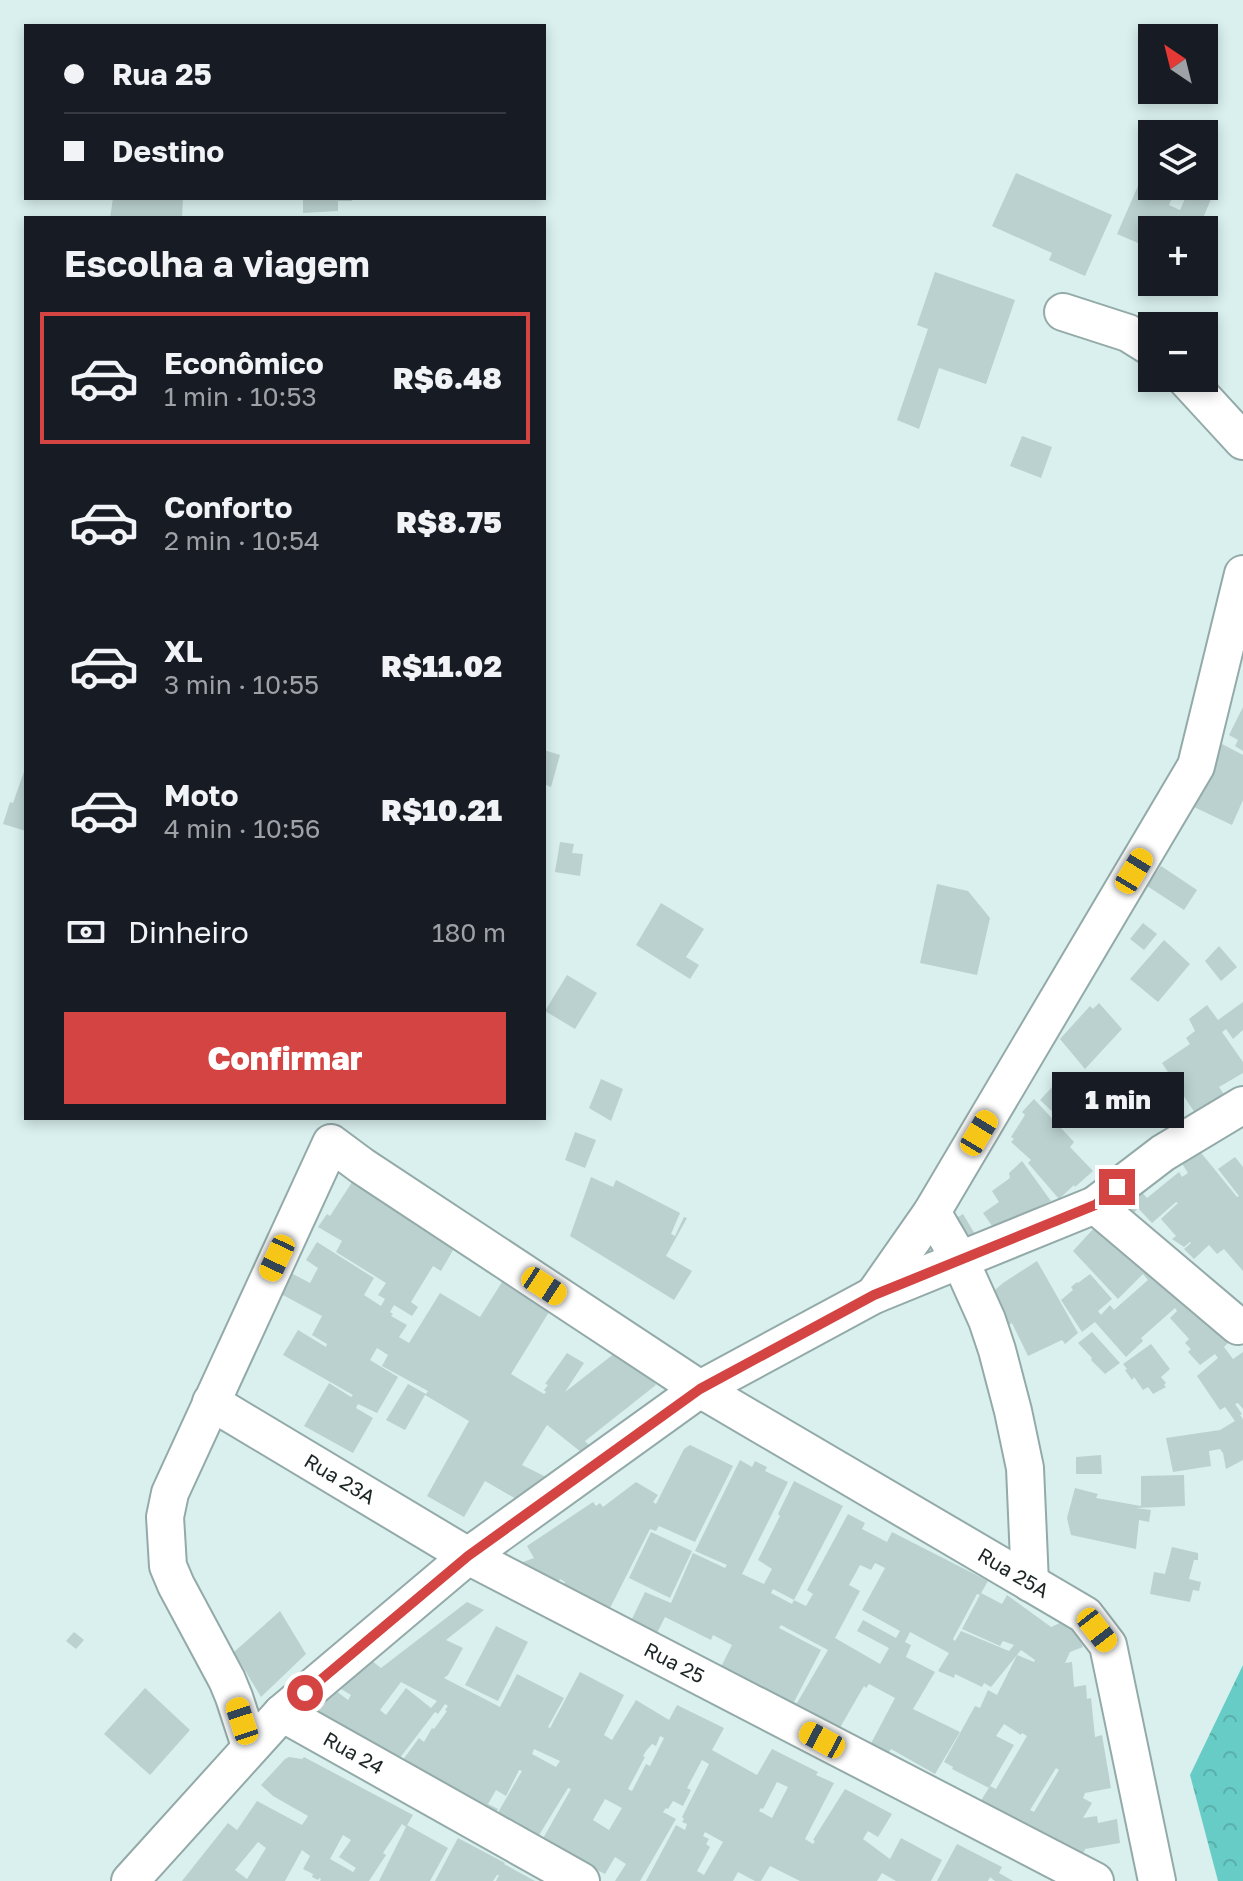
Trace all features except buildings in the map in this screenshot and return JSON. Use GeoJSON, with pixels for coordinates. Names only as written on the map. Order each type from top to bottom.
{"type":"FeatureCollection","features":[{"type":"Feature","properties":{"kind":"street"},"geometry":{"type":"LineString","coordinates":[[1063,312],[1128,333],[1138,339]]}},
{"type":"Feature","properties":{"kind":"street"},"geometry":{"type":"LineString","coordinates":[[1198,392],[1243,441]]}},
{"type":"Feature","properties":{"kind":"street"},"geometry":{"type":"LineString","coordinates":[[874,1295],[932,1212],[1196,766],[1243,574]]}},
{"type":"Feature","properties":{"kind":"street"},"geometry":{"type":"LineString","coordinates":[[130,1881],[282,1713],[468,1556],[700,1389],[874,1295],[1095,1205],[1163,1153],[1234,1116]]}},
{"type":"Feature","properties":{"kind":"street"},"geometry":{"type":"LineString","coordinates":[[250,1746],[231,1688],[168,1566],[165,1517],[170,1493],[333,1130]]}},
{"type":"Feature","properties":{"kind":"street","name":"Rua 25A"},"geometry":{"type":"LineString","coordinates":[[333,1130],[362,1166],[700,1389],[1085,1615],[1108,1645],[1157,1881]]}},
{"type":"Feature","properties":{"kind":"street"},"geometry":{"type":"LineString","coordinates":[[1095,1205],[1238,1326]]}},
{"type":"Feature","properties":{"kind":"street"},"geometry":{"type":"LineString","coordinates":[[932,1212],[960,1260],[987,1320],[1013,1411],[1025,1468],[1030,1583]]}},
{"type":"Feature","properties":{"kind":"street","name":"Rua 23A"},"geometry":{"type":"LineString","coordinates":[[211,1402],[468,1556]]}},
{"type":"Feature","properties":{"kind":"street","name":"Rua 25"},"geometry":{"type":"LineString","coordinates":[[468,1556],[1095,1881]]}},
{"type":"Feature","properties":{"kind":"street","name":"Rua 24"},"geometry":{"type":"LineString","coordinates":[[282,1713],[581,1881]]}},
{"type":"Feature","properties":{"kind":"green space"},"geometry":{"type":"Polygon","coordinates":[[[1243,1665],[1243,1881],[1218,1881],[1190,1775],[1243,1665]]]}},
{"type":"Feature","properties":{"kind":"route"},"geometry":{"type":"LineString","coordinates":[[305,1693],[468,1556],[700,1389],[874,1295],[1095,1205],[1117,1187]]}}]}
